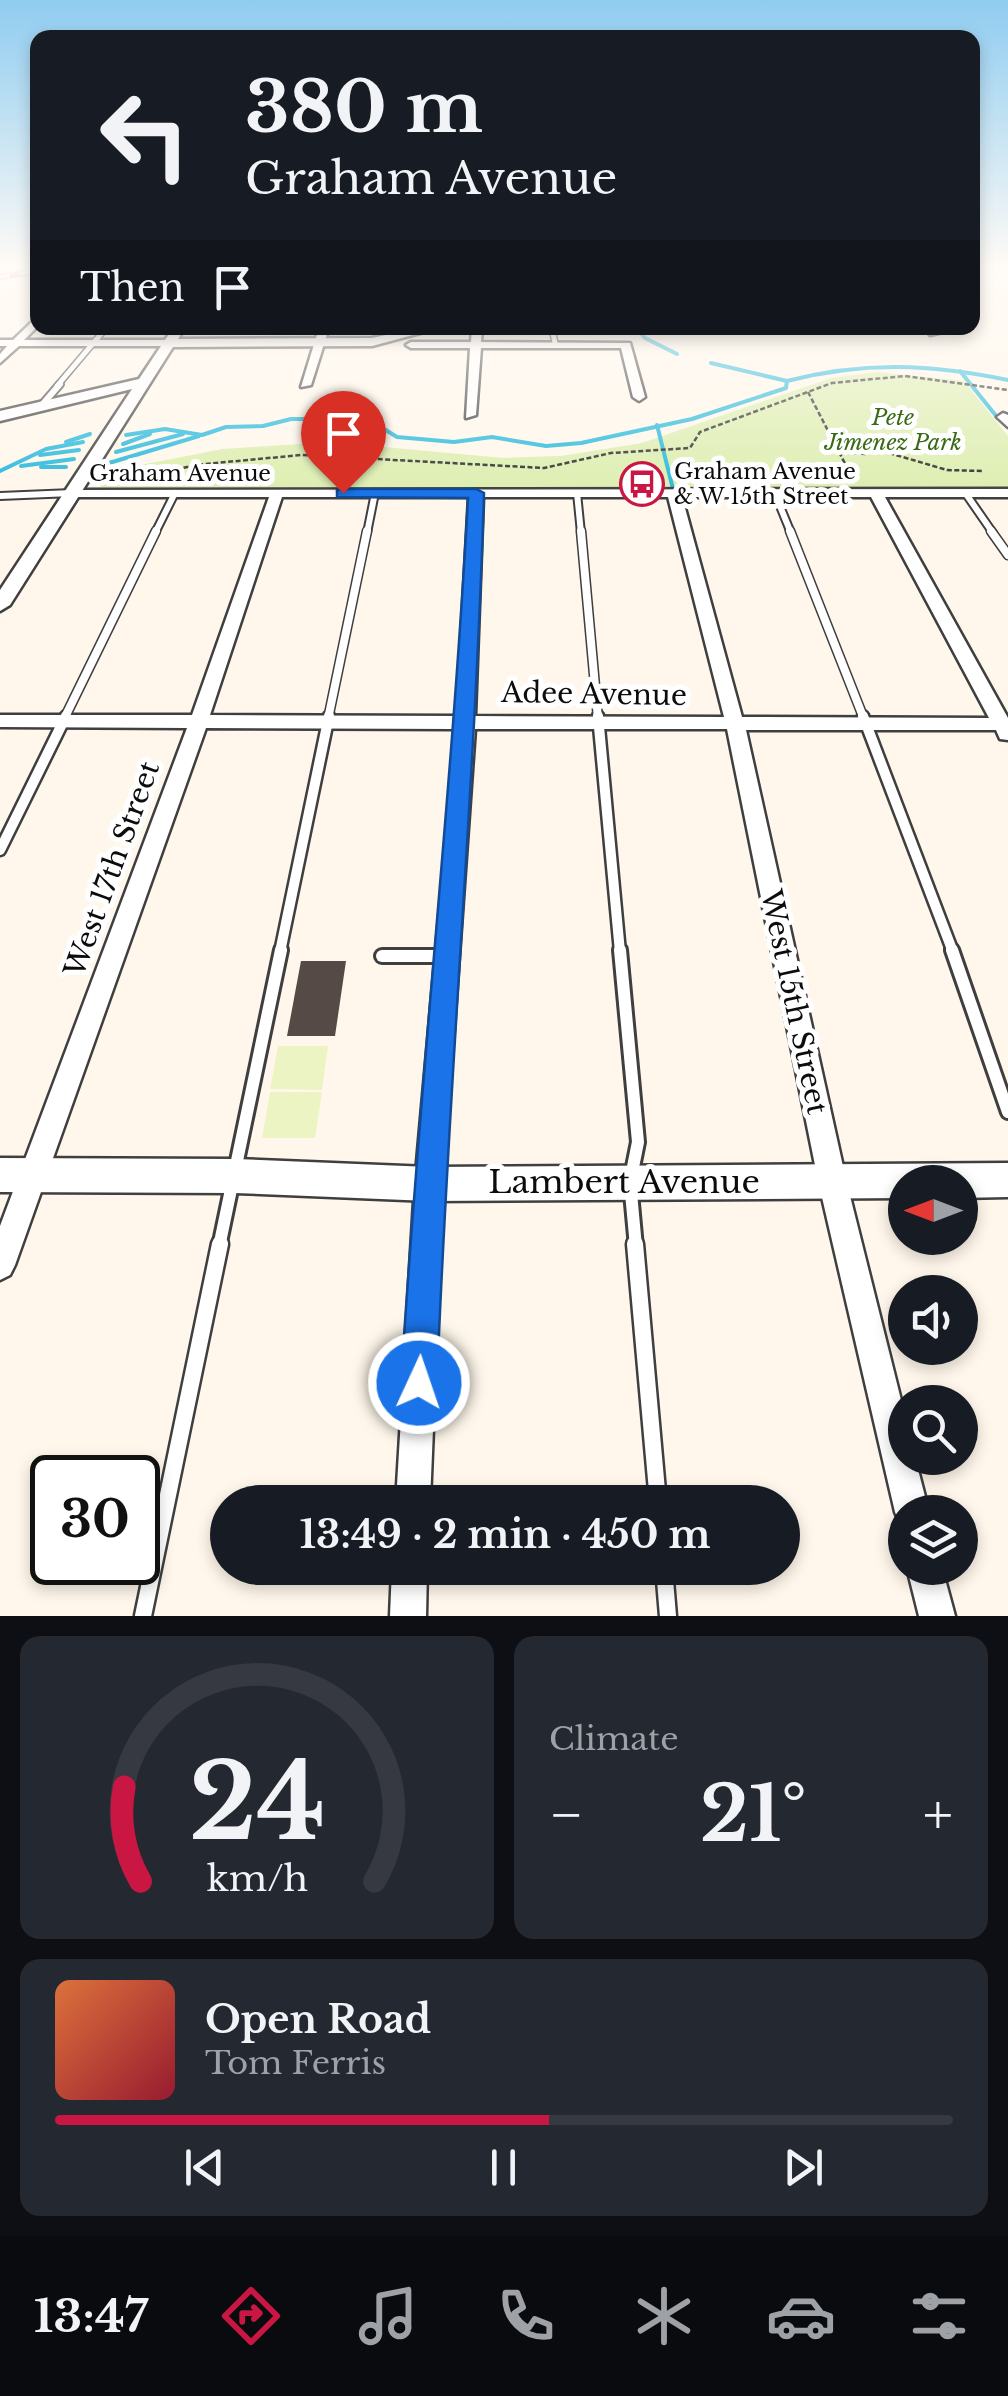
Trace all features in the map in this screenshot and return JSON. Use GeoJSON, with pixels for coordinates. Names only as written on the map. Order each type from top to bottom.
{"type":"FeatureCollection","features":[{"type":"Feature","properties":{"kind":"street"},"geometry":{"type":"LineString","coordinates":[[0,360],[16,343]]}},
{"type":"Feature","properties":{"kind":"street"},"geometry":{"type":"LineString","coordinates":[[0,605],[168,343]]}},
{"type":"Feature","properties":{"kind":"street"},"geometry":{"type":"LineString","coordinates":[[305,385],[318,343]]}},
{"type":"Feature","properties":{"kind":"street"},"geometry":{"type":"LineString","coordinates":[[411,344],[523,343]]}},
{"type":"Feature","properties":{"kind":"street"},"geometry":{"type":"LineString","coordinates":[[570,343],[626,345],[640,397]]}},
{"type":"Feature","properties":{"kind":"street"},"geometry":{"type":"LineString","coordinates":[[470,415],[477,344]]}},
{"type":"Feature","properties":{"kind":"street"},"geometry":{"type":"LineString","coordinates":[[0,416],[144,382]]}},
{"type":"Feature","properties":{"kind":"street"},"geometry":{"type":"LineString","coordinates":[[42,406],[132,400]]}},
{"type":"Feature","properties":{"kind":"street","name":"Graham Avenue"},"geometry":{"type":"LineString","coordinates":[[73,491],[1008,494]]}},
{"type":"Feature","properties":{"kind":"street","name":"West 17th Street"},"geometry":{"type":"LineString","coordinates":[[0,1265],[15,1175],[198,724],[277,493]]}},
{"type":"Feature","properties":{"kind":"street"},"geometry":{"type":"LineString","coordinates":[[414,1485],[429,1184],[466,720],[476,493]]}},
{"type":"Feature","properties":{"kind":"street","name":"West 15th Street"},"geometry":{"type":"LineString","coordinates":[[674,493],[735,723],[832,1180],[908,1495]]}},
{"type":"Feature","properties":{"kind":"street"},"geometry":{"type":"LineString","coordinates":[[868,494],[1006,728]]}},
{"type":"Feature","properties":{"kind":"street","name":"Adee Avenue"},"geometry":{"type":"LineString","coordinates":[[0,721],[198,724],[466,720],[1006,728]]}},
{"type":"Feature","properties":{"kind":"street","name":"Lambert Avenue"},"geometry":{"type":"LineString","coordinates":[[15,1175],[234,1176],[429,1184],[1008,1180]]}},
{"type":"Feature","properties":{"kind":"street"},"geometry":{"type":"LineString","coordinates":[[408,1616],[409,1585]]}},
{"type":"Feature","properties":{"kind":"street"},"geometry":{"type":"LineString","coordinates":[[929,1585],[937,1616]]}},
{"type":"Feature","properties":{"kind":"lane"},"geometry":{"type":"LineString","coordinates":[[42,406],[94,343]]}},
{"type":"Feature","properties":{"kind":"lane"},"geometry":{"type":"LineString","coordinates":[[0,496],[73,491]]}},
{"type":"Feature","properties":{"kind":"lane"},"geometry":{"type":"LineString","coordinates":[[0,850],[175,493]]}},
{"type":"Feature","properties":{"kind":"lane"},"geometry":{"type":"LineString","coordinates":[[143,1616],[376,493]]}},
{"type":"Feature","properties":{"kind":"lane"},"geometry":{"type":"LineString","coordinates":[[577,493],[638,1142],[630,1182],[657,1485]]}},
{"type":"Feature","properties":{"kind":"lane"},"geometry":{"type":"LineString","coordinates":[[775,494],[927,876],[1008,1112]]}},
{"type":"Feature","properties":{"kind":"lane"},"geometry":{"type":"LineString","coordinates":[[966,494],[1008,555]]}},
{"type":"Feature","properties":{"kind":"lane"},"geometry":{"type":"LineString","coordinates":[[382,956],[447,956]]}},
{"type":"Feature","properties":{"kind":"lane"},"geometry":{"type":"LineString","coordinates":[[665,1585],[668,1616]]}},
{"type":"Feature","properties":{"kind":"path"},"geometry":{"type":"LineString","coordinates":[[73,491],[189,466],[302,455],[554,468],[611,453],[690,448],[700,432],[832,383],[894,376],[1008,390]]}},
{"type":"Feature","properties":{"kind":"path"},"geometry":{"type":"LineString","coordinates":[[808,392],[839,453],[868,494]]}},
{"type":"Feature","properties":{"kind":"path"},"geometry":{"type":"LineString","coordinates":[[882,451],[948,470],[982,471]]}},
{"type":"Feature","properties":{"kind":"path"},"geometry":{"type":"LineString","coordinates":[[839,453],[866,454]]}},
{"type":"Feature","properties":{"kind":"green space","name":"Pete Jimenez Park"},"geometry":{"type":"Polygon","coordinates":[[[877,372],[964,381],[1008,436],[1008,488],[101,487],[98,481],[104,472],[223,449],[330,442],[503,458],[561,456],[642,443],[831,378],[877,372]]]}},
{"type":"Feature","properties":{"kind":"green space"},"geometry":{"type":"Polygon","coordinates":[[[278,1046],[328,1046],[322,1090],[270,1089],[278,1046]]]}},
{"type":"Feature","properties":{"kind":"green space"},"geometry":{"type":"Polygon","coordinates":[[[270,1092],[322,1092],[315,1138],[262,1138],[270,1092]]]}},
{"type":"Feature","properties":{"kind":"building"},"geometry":{"type":"Polygon","coordinates":[[[301,961],[346,961],[335,1036],[287,1036],[301,961]]]}},
{"type":"Feature","properties":{"kind":"waterway"},"geometry":{"type":"LineString","coordinates":[[656,343],[677,354]]}},
{"type":"Feature","properties":{"kind":"waterway"},"geometry":{"type":"LineString","coordinates":[[711,363],[787,381]]}},
{"type":"Feature","properties":{"kind":"waterway"},"geometry":{"type":"LineString","coordinates":[[787,381],[870,368],[961,372]]}},
{"type":"Feature","properties":{"kind":"waterway"},"geometry":{"type":"LineString","coordinates":[[961,372],[1008,380]]}},
{"type":"Feature","properties":{"kind":"waterway"},"geometry":{"type":"LineString","coordinates":[[961,372],[997,417]]}},
{"type":"Feature","properties":{"kind":"waterway"},"geometry":{"type":"LineString","coordinates":[[657,426],[786,388],[787,381]]}},
{"type":"Feature","properties":{"kind":"waterway"},"geometry":{"type":"LineString","coordinates":[[126,435],[165,429],[202,435],[226,427],[263,426],[291,419],[368,419],[397,437],[454,442],[492,437],[546,446],[581,443],[657,426]]}},
{"type":"Feature","properties":{"kind":"waterway"},"geometry":{"type":"LineString","coordinates":[[657,426],[674,493]]}},
{"type":"Feature","properties":{"kind":"waterway"},"geometry":{"type":"LineString","coordinates":[[66,442],[90,434]]}},
{"type":"Feature","properties":{"kind":"waterway"},"geometry":{"type":"LineString","coordinates":[[123,444],[150,434]]}},
{"type":"Feature","properties":{"kind":"waterway"},"geometry":{"type":"LineString","coordinates":[[116,452],[183,434]]}},
{"type":"Feature","properties":{"kind":"waterway"},"geometry":{"type":"LineString","coordinates":[[109,463],[199,436]]}},
{"type":"Feature","properties":{"kind":"waterway"},"geometry":{"type":"LineString","coordinates":[[0,471],[46,449],[83,442]]}},
{"type":"Feature","properties":{"kind":"waterway"},"geometry":{"type":"LineString","coordinates":[[40,455],[79,450]]}},
{"type":"Feature","properties":{"kind":"waterway"},"geometry":{"type":"LineString","coordinates":[[21,466],[74,459]]}},
{"type":"Feature","properties":{"kind":"waterway"},"geometry":{"type":"LineString","coordinates":[[41,467],[66,467]]}},
{"type":"Feature","properties":{"kind":"place","name":"Graham Avenue & W 15th Street"},"geometry":{"type":"Point","coordinates":[642,484]}},
{"type":"Feature","properties":{"kind":"route"},"geometry":{"type":"LineString","coordinates":[[343,493],[476,493],[466,720],[429,1184],[419,1383]]}}]}
